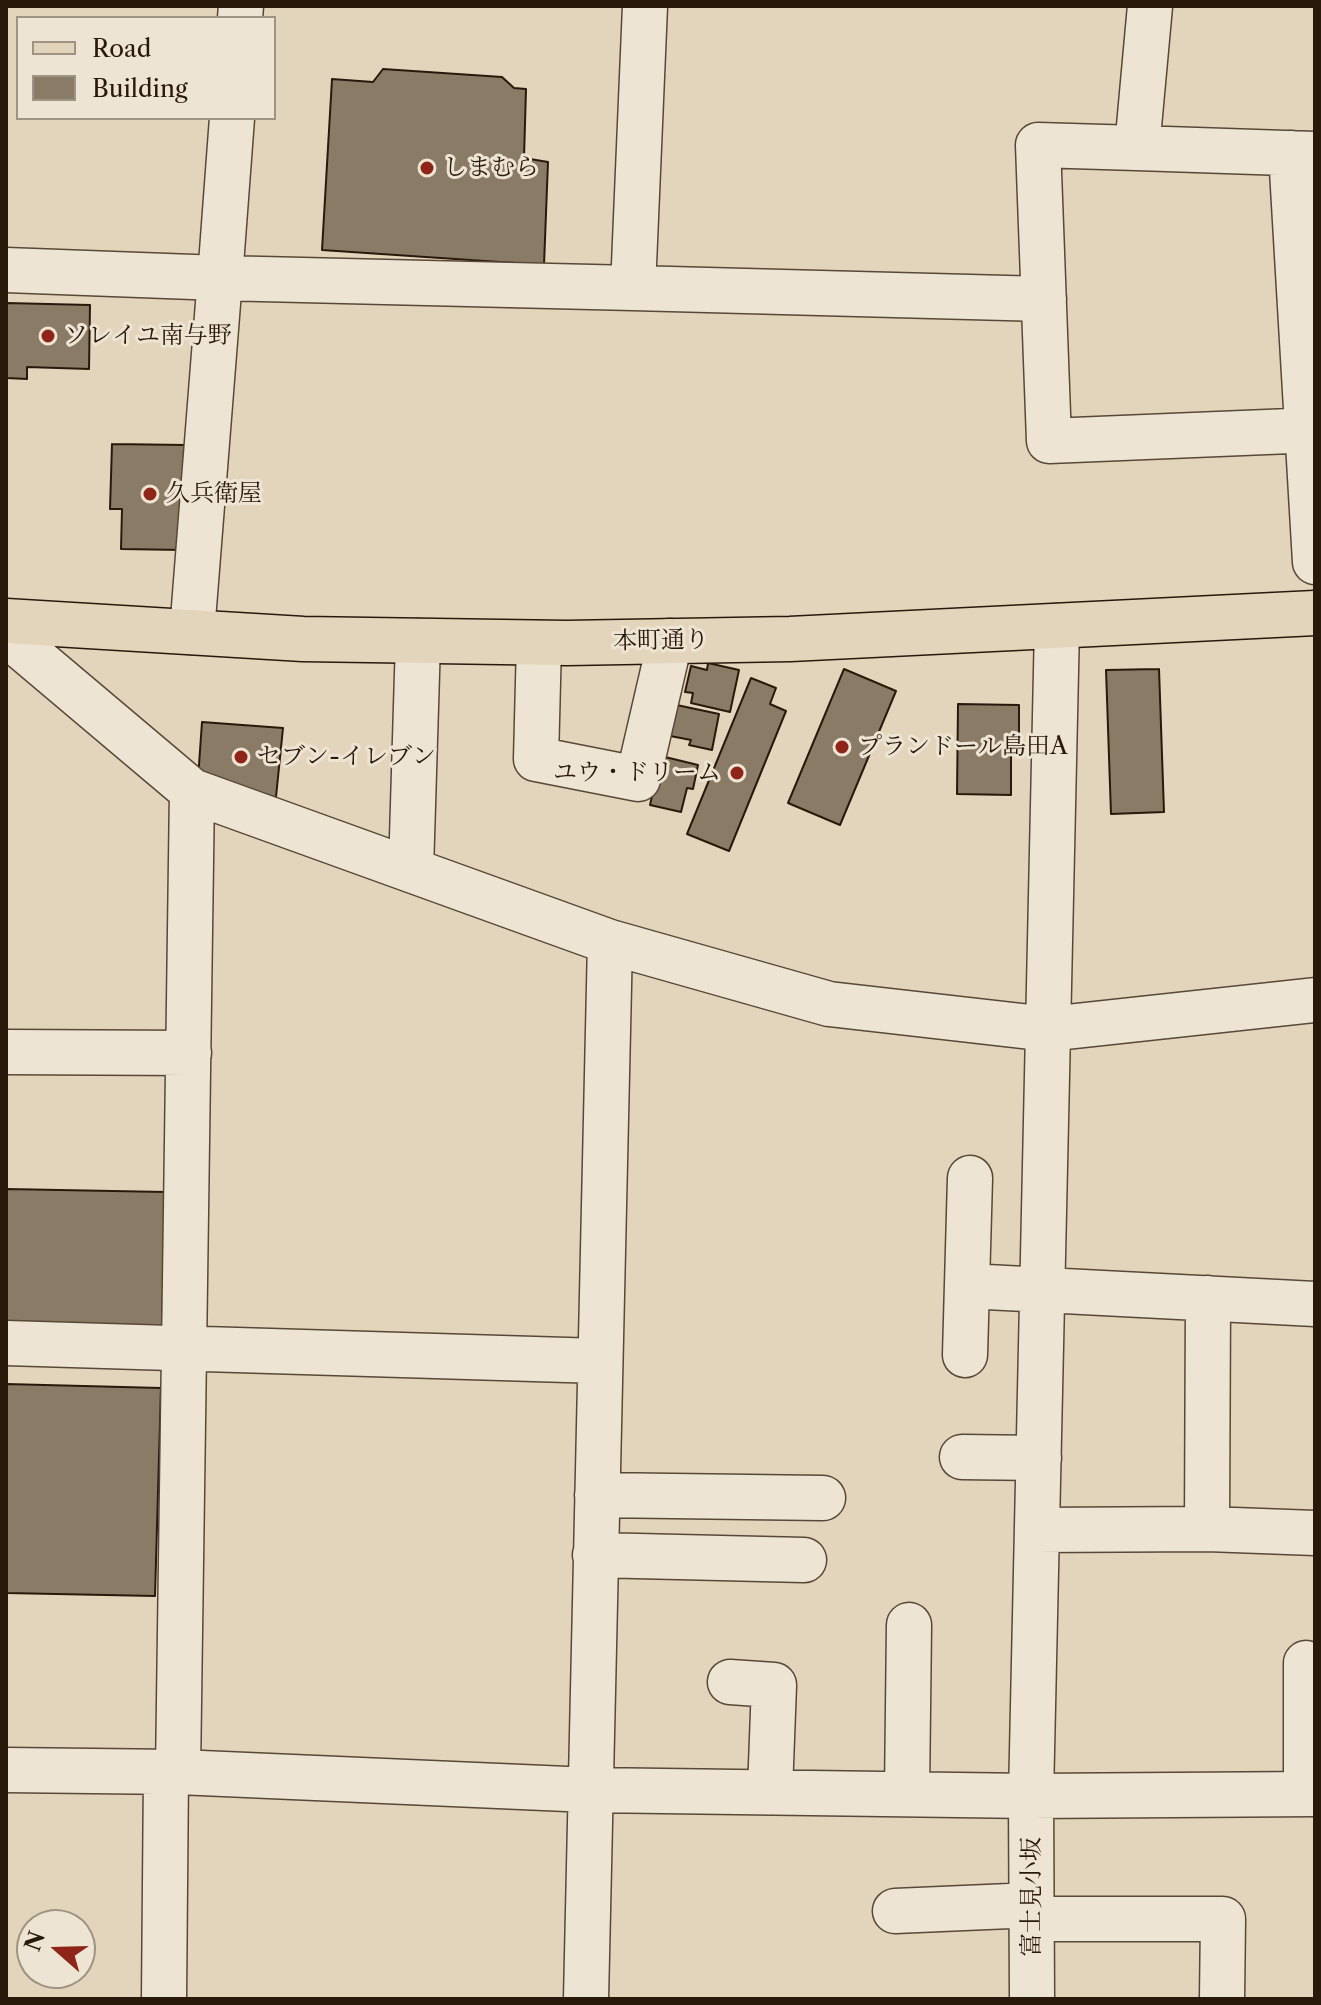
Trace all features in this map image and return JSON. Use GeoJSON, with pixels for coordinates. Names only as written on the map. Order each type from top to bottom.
{"type":"FeatureCollection","features":[{"type":"Feature","properties":{"kind":"main road","name":"本町通り"},"geometry":{"type":"LineString","coordinates":[[6,621],[303,639],[539,643],[790,639],[1315,613]]}},
{"type":"Feature","properties":{"kind":"street"},"geometry":{"type":"LineString","coordinates":[[633,288],[645,6]]}},
{"type":"Feature","properties":{"kind":"street"},"geometry":{"type":"LineString","coordinates":[[1137,148],[1150,6]]}},
{"type":"Feature","properties":{"kind":"street"},"geometry":{"type":"LineString","coordinates":[[192,632],[232,120]]}},
{"type":"Feature","properties":{"kind":"street"},"geometry":{"type":"LineString","coordinates":[[1311,431],[1049,441],[1038,145],[1303,153],[1315,562]]}},
{"type":"Feature","properties":{"kind":"street"},"geometry":{"type":"LineString","coordinates":[[6,270],[1044,299]]}},
{"type":"Feature","properties":{"kind":"street","name":"富士見小坂"},"geometry":{"type":"LineString","coordinates":[[1032,1999],[1031,1796],[1057,626]]}},
{"type":"Feature","properties":{"kind":"street"},"geometry":{"type":"LineString","coordinates":[[6,634],[192,791],[610,942],[829,1004],[1048,1029],[1315,1000]]}},
{"type":"Feature","properties":{"kind":"street"},"geometry":{"type":"LineString","coordinates":[[411,870],[418,641]]}},
{"type":"Feature","properties":{"kind":"street"},"geometry":{"type":"LineString","coordinates":[[539,643],[536,759],[638,779],[670,641]]}},
{"type":"Feature","properties":{"kind":"street"},"geometry":{"type":"LineString","coordinates":[[164,1999],[184,1348],[192,791]]}},
{"type":"Feature","properties":{"kind":"street"},"geometry":{"type":"LineString","coordinates":[[586,1999],[610,942]]}},
{"type":"Feature","properties":{"kind":"street"},"geometry":{"type":"LineString","coordinates":[[6,1052],[189,1053]]}},
{"type":"Feature","properties":{"kind":"street"},"geometry":{"type":"LineString","coordinates":[[965,1355],[970,1178]]}},
{"type":"Feature","properties":{"kind":"street"},"geometry":{"type":"LineString","coordinates":[[967,1286],[1315,1304]]}},
{"type":"Feature","properties":{"kind":"street"},"geometry":{"type":"LineString","coordinates":[[1207,1529],[1208,1298]]}},
{"type":"Feature","properties":{"kind":"street"},"geometry":{"type":"LineString","coordinates":[[6,1343],[600,1361]]}},
{"type":"Feature","properties":{"kind":"street"},"geometry":{"type":"LineString","coordinates":[[962,1457],[1039,1458]]}},
{"type":"Feature","properties":{"kind":"street"},"geometry":{"type":"LineString","coordinates":[[597,1495],[823,1498]]}},
{"type":"Feature","properties":{"kind":"street"},"geometry":{"type":"LineString","coordinates":[[1037,1530],[1207,1529],[1315,1533]]}},
{"type":"Feature","properties":{"kind":"street"},"geometry":{"type":"LineString","coordinates":[[595,1555],[804,1560]]}},
{"type":"Feature","properties":{"kind":"street"},"geometry":{"type":"LineString","coordinates":[[907,1792],[909,1625]]}},
{"type":"Feature","properties":{"kind":"street"},"geometry":{"type":"LineString","coordinates":[[6,1770],[172,1772],[590,1790],[1031,1796],[1310,1794],[1306,1663]]}},
{"type":"Feature","properties":{"kind":"street"},"geometry":{"type":"LineString","coordinates":[[730,1682],[774,1685],[770,1791]]}},
{"type":"Feature","properties":{"kind":"street"},"geometry":{"type":"LineString","coordinates":[[895,1911],[1223,1919],[1222,1999]]}},
{"type":"Feature","properties":{"kind":"building"},"geometry":{"type":"Polygon","coordinates":[[[383,69],[502,77],[514,88],[526,89],[524,158],[548,162],[544,265],[322,250],[332,79],[373,82],[383,69]]]}},
{"type":"Feature","properties":{"kind":"building","name":"ソレイユ南与野"},"geometry":{"type":"Polygon","coordinates":[[[6,303],[90,305],[89,369],[27,367],[27,379],[6,378],[6,303]]]}},
{"type":"Feature","properties":{"kind":"building"},"geometry":{"type":"Polygon","coordinates":[[[112,444],[186,445],[184,550],[121,549],[122,509],[110,509],[112,444]]]}},
{"type":"Feature","properties":{"kind":"building"},"geometry":{"type":"Polygon","coordinates":[[[708,663],[739,670],[730,712],[691,703],[693,693],[685,692],[691,666],[707,670],[708,663]]]}},
{"type":"Feature","properties":{"kind":"building","name":"プランドール島田A"},"geometry":{"type":"Polygon","coordinates":[[[844,669],[896,691],[840,825],[788,803],[844,669]]]}},
{"type":"Feature","properties":{"kind":"building"},"geometry":{"type":"Polygon","coordinates":[[[1159,669],[1164,812],[1111,814],[1106,670],[1159,669]]]}},
{"type":"Feature","properties":{"kind":"building","name":"ユウ・ドリーム"},"geometry":{"type":"Polygon","coordinates":[[[751,678],[776,688],[770,704],[786,711],[729,851],[687,834],[751,678]]]}},
{"type":"Feature","properties":{"kind":"building"},"geometry":{"type":"Polygon","coordinates":[[[672,704],[719,714],[712,750],[689,745],[691,740],[665,735],[672,704]]]}},
{"type":"Feature","properties":{"kind":"building"},"geometry":{"type":"Polygon","coordinates":[[[958,704],[1019,705],[1019,751],[1011,751],[1011,795],[957,794],[958,704]]]}},
{"type":"Feature","properties":{"kind":"building"},"geometry":{"type":"Polygon","coordinates":[[[202,722],[283,728],[276,797],[240,795],[198,779],[202,722]]]}},
{"type":"Feature","properties":{"kind":"building"},"geometry":{"type":"Polygon","coordinates":[[[661,756],[698,765],[693,789],[687,788],[681,812],[650,805],[661,756]]]}},
{"type":"Feature","properties":{"kind":"building"},"geometry":{"type":"Polygon","coordinates":[[[6,1189],[166,1192],[162,1327],[6,1323],[6,1189]]]}},
{"type":"Feature","properties":{"kind":"building"},"geometry":{"type":"Polygon","coordinates":[[[6,1384],[161,1388],[155,1596],[6,1593],[6,1384]]]}},
{"type":"Feature","properties":{"kind":"place","name":"しまむら"},"geometry":{"type":"Point","coordinates":[427,168]}},
{"type":"Feature","properties":{"kind":"place","name":"ソレイユ南与野"},"geometry":{"type":"Point","coordinates":[48,336]}},
{"type":"Feature","properties":{"kind":"place","name":"久兵衛屋"},"geometry":{"type":"Point","coordinates":[150,494]}},
{"type":"Feature","properties":{"kind":"place","name":"プランドール島田A"},"geometry":{"type":"Point","coordinates":[842,747]}},
{"type":"Feature","properties":{"kind":"place","name":"セブン-イレブン"},"geometry":{"type":"Point","coordinates":[241,757]}},
{"type":"Feature","properties":{"kind":"place","name":"ユウ・ドリーム"},"geometry":{"type":"Point","coordinates":[737,773]}}]}
